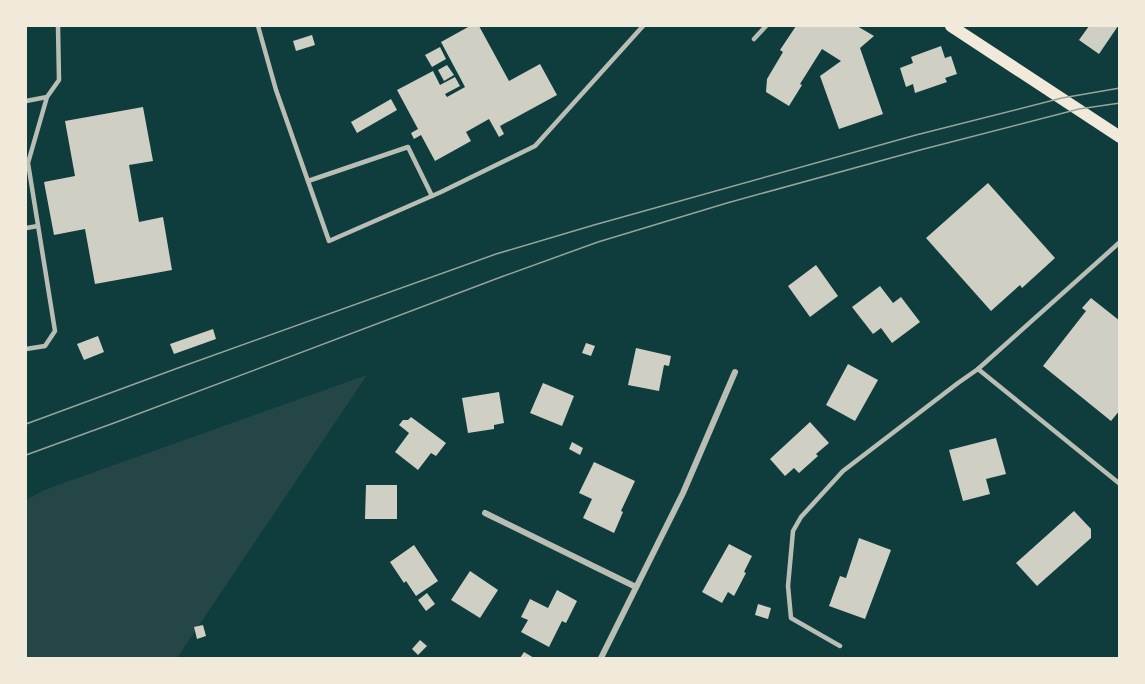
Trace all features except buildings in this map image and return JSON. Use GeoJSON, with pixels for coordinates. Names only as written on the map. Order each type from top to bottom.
{"type":"FeatureCollection","features":[{"type":"Feature","properties":{"kind":"main road"},"geometry":{"type":"LineString","coordinates":[[951,26],[1119,137]]}},
{"type":"Feature","properties":{"kind":"street"},"geometry":{"type":"LineString","coordinates":[[601,658],[683,493],[735,372]]}},
{"type":"Feature","properties":{"kind":"street"},"geometry":{"type":"LineString","coordinates":[[485,513],[636,587]]}},
{"type":"Feature","properties":{"kind":"lane"},"geometry":{"type":"LineString","coordinates":[[26,349],[45,346],[55,331],[28,163],[47,97],[59,80],[58,26]]}},
{"type":"Feature","properties":{"kind":"lane"},"geometry":{"type":"LineString","coordinates":[[258,26],[276,90],[329,241],[432,196],[535,146],[643,26]]}},
{"type":"Feature","properties":{"kind":"lane"},"geometry":{"type":"LineString","coordinates":[[754,39],[766,26]]}},
{"type":"Feature","properties":{"kind":"lane"},"geometry":{"type":"LineString","coordinates":[[26,101],[47,97]]}},
{"type":"Feature","properties":{"kind":"lane"},"geometry":{"type":"LineString","coordinates":[[308,181],[408,147],[432,196]]}},
{"type":"Feature","properties":{"kind":"lane"},"geometry":{"type":"LineString","coordinates":[[26,228],[38,226]]}},
{"type":"Feature","properties":{"kind":"lane"},"geometry":{"type":"LineString","coordinates":[[840,646],[791,618],[788,586],[793,531],[801,517],[843,471],[978,369],[1119,242]]}},
{"type":"Feature","properties":{"kind":"lane"},"geometry":{"type":"LineString","coordinates":[[978,369],[1119,484]]}},
{"type":"Feature","properties":{"kind":"shaded area"},"geometry":{"type":"Polygon","coordinates":[[[367,375],[177,658],[26,658],[26,500],[44,490],[367,375]]]}},
{"type":"Feature","properties":{"kind":"tram line"},"geometry":{"type":"LineString","coordinates":[[26,424],[496,254],[916,135],[1062,98],[1120,88]]}},
{"type":"Feature","properties":{"kind":"tram line"},"geometry":{"type":"LineString","coordinates":[[26,455],[598,242],[727,203],[920,150],[1079,109],[1120,103]]}}]}
